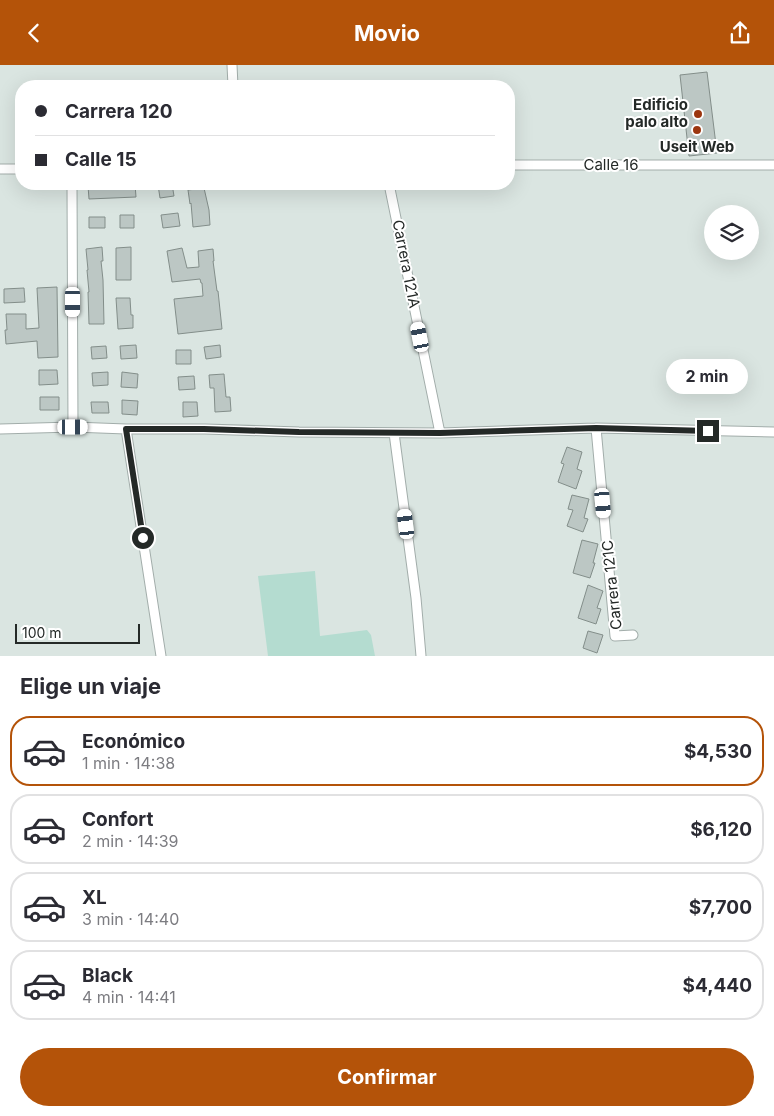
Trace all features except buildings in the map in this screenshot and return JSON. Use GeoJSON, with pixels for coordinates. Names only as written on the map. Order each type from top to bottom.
{"type":"FeatureCollection","features":[{"type":"Feature","properties":{"kind":"street"},"geometry":{"type":"LineString","coordinates":[[232,65],[233,80]]}},
{"type":"Feature","properties":{"kind":"street","name":"Calle 16"},"geometry":{"type":"LineString","coordinates":[[515,165],[774,165]]}},
{"type":"Feature","properties":{"kind":"street"},"geometry":{"type":"LineString","coordinates":[[0,169],[15,169]]}},
{"type":"Feature","properties":{"kind":"street"},"geometry":{"type":"LineString","coordinates":[[72,190],[73,427]]}},
{"type":"Feature","properties":{"kind":"street","name":"Carrera 121A"},"geometry":{"type":"LineString","coordinates":[[390,190],[440,433]]}},
{"type":"Feature","properties":{"kind":"street"},"geometry":{"type":"LineString","coordinates":[[0,429],[73,427],[440,433],[596,428],[774,433]]}},
{"type":"Feature","properties":{"kind":"street","name":"Carrera 121C"},"geometry":{"type":"LineString","coordinates":[[596,428],[615,636],[633,635]]}},
{"type":"Feature","properties":{"kind":"street"},"geometry":{"type":"LineString","coordinates":[[126,429],[161,656]]}},
{"type":"Feature","properties":{"kind":"street"},"geometry":{"type":"LineString","coordinates":[[394,433],[416,598],[421,656]]}},
{"type":"Feature","properties":{"kind":"green space"},"geometry":{"type":"Polygon","coordinates":[[[315,571],[320,636],[367,630],[371,635],[375,656],[268,656],[258,576],[315,571]]]}},
{"type":"Feature","properties":{"kind":"place","name":"Edificio palo alto"},"geometry":{"type":"Point","coordinates":[698,114]}},
{"type":"Feature","properties":{"kind":"place","name":"Useit Web"},"geometry":{"type":"Point","coordinates":[697,130]}},
{"type":"Feature","properties":{"kind":"route"},"geometry":{"type":"LineString","coordinates":[[143,538],[126,429],[440,433],[596,428],[708,431]]}}]}
